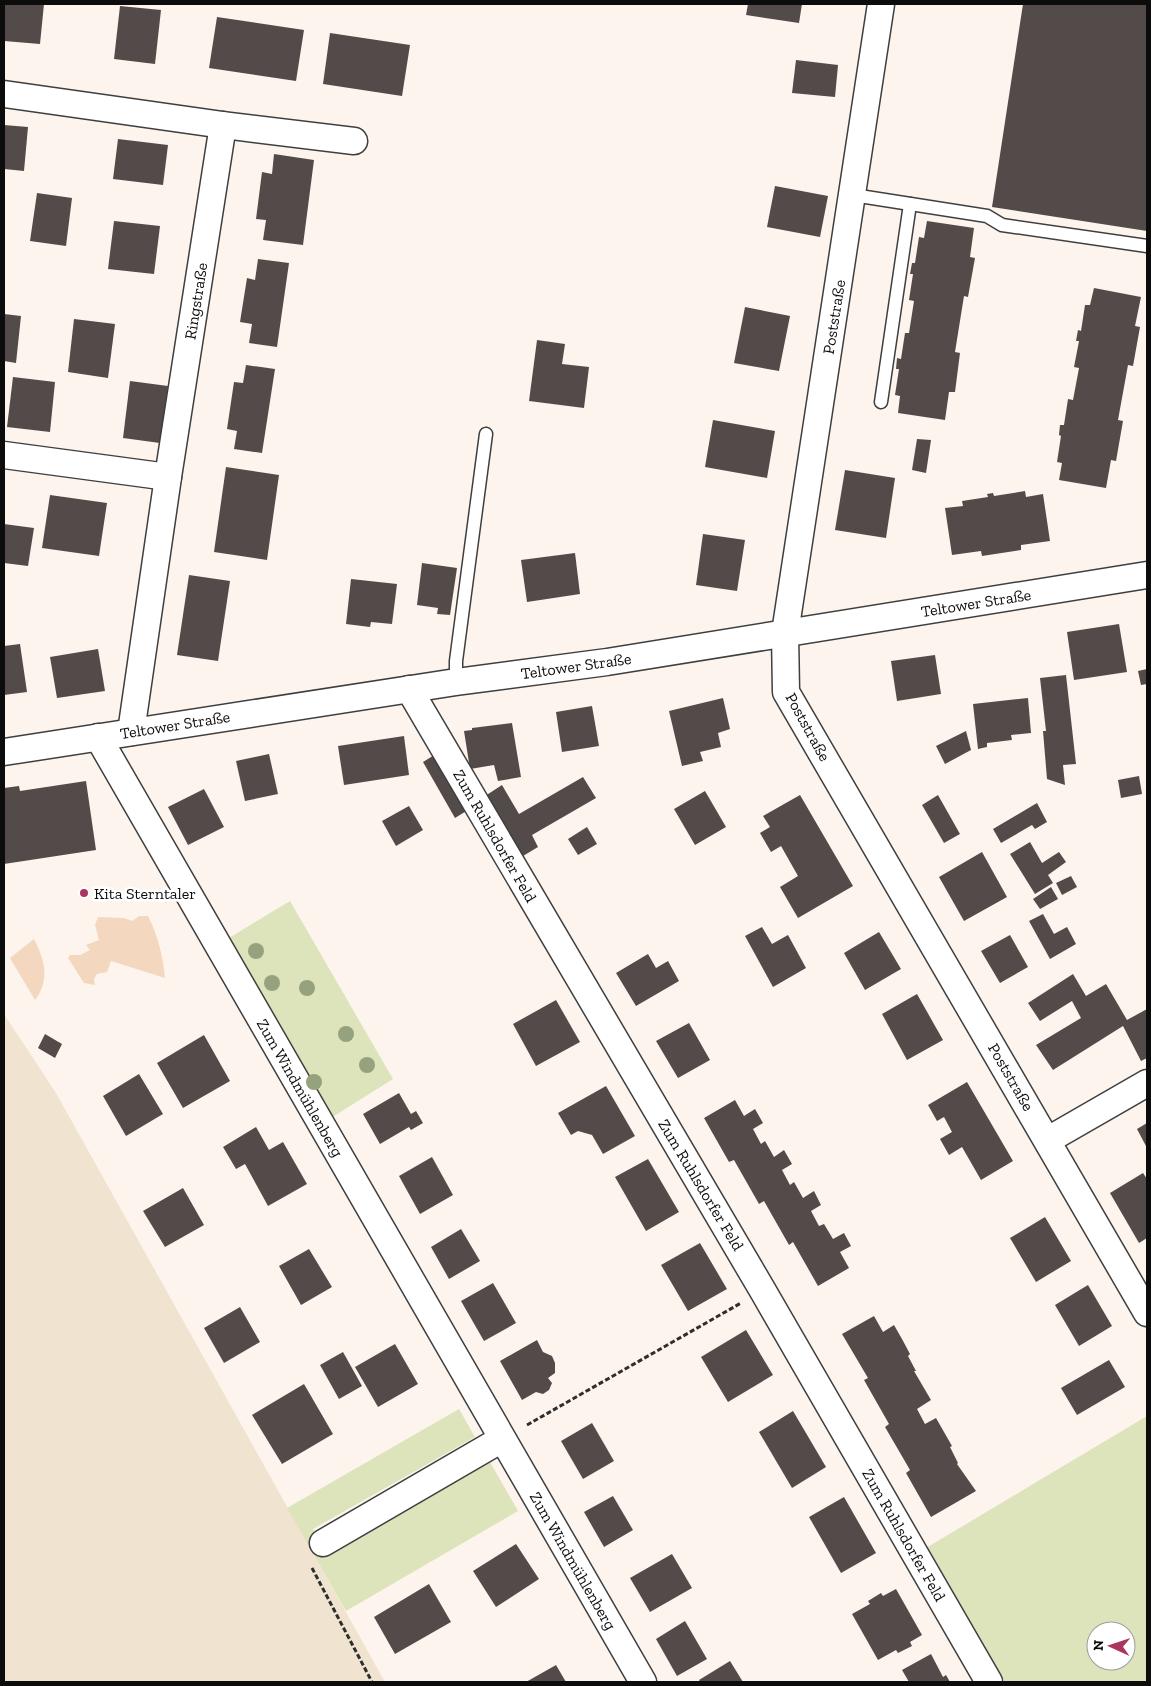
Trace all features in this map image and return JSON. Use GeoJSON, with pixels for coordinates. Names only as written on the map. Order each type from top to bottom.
{"type":"FeatureCollection","features":[{"type":"Feature","properties":{"kind":"street","name":"Poststraße"},"geometry":{"type":"LineString","coordinates":[[881,4],[785,633],[786,692],[1147,1313]]}},
{"type":"Feature","properties":{"kind":"street"},"geometry":{"type":"LineString","coordinates":[[4,94],[354,141]]}},
{"type":"Feature","properties":{"kind":"street","name":"Ringstraße"},"geometry":{"type":"LineString","coordinates":[[131,732],[168,477],[224,125]]}},
{"type":"Feature","properties":{"kind":"street"},"geometry":{"type":"LineString","coordinates":[[4,455],[168,477]]}},
{"type":"Feature","properties":{"kind":"street","name":"Teltower Straße"},"geometry":{"type":"LineString","coordinates":[[4,752],[456,682],[535,673],[1147,575]]}},
{"type":"Feature","properties":{"kind":"street","name":"Zum Ruhlsdorfer Feld"},"geometry":{"type":"LineString","coordinates":[[409,689],[763,1291],[989,1682]]}},
{"type":"Feature","properties":{"kind":"street","name":"Zum Windmühlenberg"},"geometry":{"type":"LineString","coordinates":[[98,737],[643,1682]]}},
{"type":"Feature","properties":{"kind":"street"},"geometry":{"type":"LineString","coordinates":[[1048,1140],[1147,1083]]}},
{"type":"Feature","properties":{"kind":"street"},"geometry":{"type":"LineString","coordinates":[[323,1543],[502,1439]]}},
{"type":"Feature","properties":{"kind":"lane"},"geometry":{"type":"LineString","coordinates":[[853,195],[987,216],[1002,225],[1147,246]]}},
{"type":"Feature","properties":{"kind":"lane"},"geometry":{"type":"LineString","coordinates":[[881,402],[910,204]]}},
{"type":"Feature","properties":{"kind":"lane"},"geometry":{"type":"LineString","coordinates":[[456,682],[456,661],[486,434]]}},
{"type":"Feature","properties":{"kind":"path"},"geometry":{"type":"LineString","coordinates":[[502,1439],[763,1291]]}},
{"type":"Feature","properties":{"kind":"path"},"geometry":{"type":"LineString","coordinates":[[323,1543],[308,1561],[372,1682]]}},
{"type":"Feature","properties":{"kind":"shaded area"},"geometry":{"type":"Polygon","coordinates":[[[4,1014],[56,1093],[385,1682],[4,1682],[4,1014]]]}},
{"type":"Feature","properties":{"kind":"green space"},"geometry":{"type":"Polygon","coordinates":[[[290,901],[393,1079],[331,1118],[229,938],[290,901]]]}},
{"type":"Feature","properties":{"kind":"green space"},"geometry":{"type":"Polygon","coordinates":[[[459,1409],[475,1437],[313,1529],[326,1555],[490,1462],[518,1511],[346,1611],[287,1508],[459,1409]]]}},
{"type":"Feature","properties":{"kind":"green space"},"geometry":{"type":"Polygon","coordinates":[[[1147,1416],[1147,1682],[1005,1682],[926,1548],[1147,1416]]]}},
{"type":"Feature","properties":{"kind":"sand"},"geometry":{"type":"Polygon","coordinates":[[[139,916],[148,916],[155,931],[160,946],[165,978],[111,961],[107,972],[97,974],[94,979],[95,985],[84,983],[68,958],[70,955],[80,955],[90,950],[86,945],[99,940],[95,925],[98,917],[124,918],[132,921],[139,916]]]}},
{"type":"Feature","properties":{"kind":"sand"},"geometry":{"type":"Polygon","coordinates":[[[34,939],[41,955],[44,970],[43,985],[35,1000],[10,958],[34,939]]]}},
{"type":"Feature","properties":{"kind":"building"},"geometry":{"type":"Polygon","coordinates":[[[4,4],[44,4],[40,44],[4,41],[4,4]]]}},
{"type":"Feature","properties":{"kind":"building"},"geometry":{"type":"Polygon","coordinates":[[[748,4],[802,4],[799,23],[746,15],[748,4]]]}},
{"type":"Feature","properties":{"kind":"building"},"geometry":{"type":"Polygon","coordinates":[[[1023,4],[1147,4],[1147,231],[992,207],[1023,4]]]}},
{"type":"Feature","properties":{"kind":"building"},"geometry":{"type":"Polygon","coordinates":[[[120,6],[161,10],[155,64],[114,59],[120,6]]]}},
{"type":"Feature","properties":{"kind":"building"},"geometry":{"type":"Polygon","coordinates":[[[217,17],[304,30],[296,81],[209,68],[217,17]]]}},
{"type":"Feature","properties":{"kind":"building"},"geometry":{"type":"Polygon","coordinates":[[[330,33],[410,45],[402,96],[323,84],[330,33]]]}},
{"type":"Feature","properties":{"kind":"building"},"geometry":{"type":"Polygon","coordinates":[[[796,60],[838,65],[835,97],[792,93],[796,60]]]}},
{"type":"Feature","properties":{"kind":"building"},"geometry":{"type":"Polygon","coordinates":[[[4,125],[28,127],[24,171],[4,169],[4,125]]]}},
{"type":"Feature","properties":{"kind":"building"},"geometry":{"type":"Polygon","coordinates":[[[118,139],[168,145],[163,185],[113,179],[118,139]]]}},
{"type":"Feature","properties":{"kind":"building"},"geometry":{"type":"Polygon","coordinates":[[[274,154],[314,160],[303,245],[263,240],[266,220],[256,219],[262,172],[272,174],[274,154]]]}},
{"type":"Feature","properties":{"kind":"building"},"geometry":{"type":"Polygon","coordinates":[[[775,186],[828,196],[820,237],[767,227],[775,186]]]}},
{"type":"Feature","properties":{"kind":"building"},"geometry":{"type":"Polygon","coordinates":[[[37,193],[72,198],[66,246],[30,241],[37,193]]]}},
{"type":"Feature","properties":{"kind":"building"},"geometry":{"type":"Polygon","coordinates":[[[114,221],[160,226],[154,274],[108,269],[114,221]]]}},
{"type":"Feature","properties":{"kind":"building"},"geometry":{"type":"Polygon","coordinates":[[[927,221],[974,228],[970,257],[975,258],[968,297],[964,296],[955,352],[960,353],[955,392],[949,392],[945,420],[898,413],[900,396],[895,395],[899,369],[896,369],[897,358],[901,359],[905,333],[909,333],[914,301],[909,300],[913,274],[910,274],[912,263],[915,263],[919,237],[924,238],[927,221]]]}},
{"type":"Feature","properties":{"kind":"building"},"geometry":{"type":"Polygon","coordinates":[[[258,259],[289,263],[277,347],[249,343],[252,324],[240,322],[247,278],[255,280],[258,259]]]}},
{"type":"Feature","properties":{"kind":"building"},"geometry":{"type":"Polygon","coordinates":[[[1094,288],[1141,297],[1135,326],[1140,327],[1133,366],[1128,365],[1118,420],[1123,421],[1116,461],[1111,460],[1106,488],[1059,480],[1062,463],[1057,462],[1061,436],[1059,435],[1060,425],[1064,425],[1068,399],[1073,400],[1079,368],[1074,367],[1079,341],[1076,341],[1078,330],[1081,331],[1085,305],[1090,305],[1094,288]]]}},
{"type":"Feature","properties":{"kind":"building"},"geometry":{"type":"Polygon","coordinates":[[[745,307],[790,316],[779,371],[734,363],[745,307]]]}},
{"type":"Feature","properties":{"kind":"building"},"geometry":{"type":"Polygon","coordinates":[[[4,314],[21,316],[16,363],[4,361],[4,314]]]}},
{"type":"Feature","properties":{"kind":"building"},"geometry":{"type":"Polygon","coordinates":[[[74,319],[115,324],[108,378],[68,372],[74,319]]]}},
{"type":"Feature","properties":{"kind":"building"},"geometry":{"type":"Polygon","coordinates":[[[537,340],[565,344],[562,364],[589,367],[584,408],[529,401],[537,340]]]}},
{"type":"Feature","properties":{"kind":"building"},"geometry":{"type":"Polygon","coordinates":[[[246,365],[275,369],[262,453],[234,449],[237,431],[227,429],[234,382],[243,383],[246,365]]]}},
{"type":"Feature","properties":{"kind":"building"},"geometry":{"type":"Polygon","coordinates":[[[13,377],[55,382],[50,432],[7,427],[13,377]]]}},
{"type":"Feature","properties":{"kind":"building"},"geometry":{"type":"Polygon","coordinates":[[[130,381],[168,386],[160,443],[123,438],[130,381]]]}},
{"type":"Feature","properties":{"kind":"building"},"geometry":{"type":"Polygon","coordinates":[[[713,420],[775,431],[767,478],[705,467],[713,420]]]}},
{"type":"Feature","properties":{"kind":"building"},"geometry":{"type":"Polygon","coordinates":[[[917,439],[931,440],[926,473],[912,470],[917,439]]]}},
{"type":"Feature","properties":{"kind":"building"},"geometry":{"type":"Polygon","coordinates":[[[226,467],[279,475],[267,560],[214,552],[226,467]]]}},
{"type":"Feature","properties":{"kind":"building"},"geometry":{"type":"Polygon","coordinates":[[[845,470],[895,478],[886,538],[835,530],[845,470]]]}},
{"type":"Feature","properties":{"kind":"building"},"geometry":{"type":"Polygon","coordinates":[[[1025,491],[1026,497],[1043,494],[1050,541],[1021,545],[1021,550],[982,556],[981,551],[952,555],[945,508],[963,506],[962,501],[988,497],[987,494],[993,493],[994,496],[1025,491]]]}},
{"type":"Feature","properties":{"kind":"building"},"geometry":{"type":"Polygon","coordinates":[[[50,495],[107,503],[99,556],[42,548],[50,495]]]}},
{"type":"Feature","properties":{"kind":"building"},"geometry":{"type":"Polygon","coordinates":[[[4,524],[34,528],[28,566],[4,563],[4,524]]]}},
{"type":"Feature","properties":{"kind":"building"},"geometry":{"type":"Polygon","coordinates":[[[703,534],[745,540],[737,591],[696,585],[703,534]]]}},
{"type":"Feature","properties":{"kind":"building"},"geometry":{"type":"Polygon","coordinates":[[[575,553],[580,594],[527,602],[521,560],[575,553]]]}},
{"type":"Feature","properties":{"kind":"building"},"geometry":{"type":"Polygon","coordinates":[[[422,563],[457,568],[450,615],[437,614],[438,608],[417,605],[422,563]]]}},
{"type":"Feature","properties":{"kind":"building"},"geometry":{"type":"Polygon","coordinates":[[[189,575],[230,581],[218,661],[177,655],[189,575]]]}},
{"type":"Feature","properties":{"kind":"building"},"geometry":{"type":"Polygon","coordinates":[[[351,579],[397,584],[392,624],[371,622],[370,627],[346,624],[351,579]]]}},
{"type":"Feature","properties":{"kind":"building"},"geometry":{"type":"Polygon","coordinates":[[[1119,624],[1127,672],[1074,680],[1067,632],[1119,624]]]}},
{"type":"Feature","properties":{"kind":"building"},"geometry":{"type":"Polygon","coordinates":[[[20,644],[27,692],[4,695],[4,646],[20,644]]]}},
{"type":"Feature","properties":{"kind":"building"},"geometry":{"type":"Polygon","coordinates":[[[98,649],[105,691],[57,698],[50,657],[98,649]]]}},
{"type":"Feature","properties":{"kind":"building"},"geometry":{"type":"Polygon","coordinates":[[[935,655],[941,694],[897,701],[891,661],[935,655]]]}},
{"type":"Feature","properties":{"kind":"building"},"geometry":{"type":"Polygon","coordinates":[[[1147,669],[1147,684],[1141,685],[1138,671],[1147,669]]]}},
{"type":"Feature","properties":{"kind":"building"},"geometry":{"type":"Polygon","coordinates":[[[1066,675],[1076,764],[1063,765],[1065,785],[1047,779],[1043,731],[1046,731],[1040,678],[1066,675]]]}},
{"type":"Feature","properties":{"kind":"building"},"geometry":{"type":"Polygon","coordinates":[[[723,698],[730,729],[718,733],[721,747],[700,752],[703,761],[682,766],[669,711],[723,698]]]}},
{"type":"Feature","properties":{"kind":"building"},"geometry":{"type":"Polygon","coordinates":[[[1028,698],[1031,733],[1011,735],[1012,740],[987,743],[987,747],[978,749],[973,704],[1028,698]]]}},
{"type":"Feature","properties":{"kind":"building"},"geometry":{"type":"Polygon","coordinates":[[[592,706],[599,746],[562,752],[556,712],[592,706]]]}},
{"type":"Feature","properties":{"kind":"building"},"geometry":{"type":"Polygon","coordinates":[[[512,723],[521,777],[498,781],[494,765],[470,769],[464,731],[472,730],[472,728],[512,723]]]}},
{"type":"Feature","properties":{"kind":"building"},"geometry":{"type":"Polygon","coordinates":[[[966,731],[971,750],[945,764],[936,746],[966,731]]]}},
{"type":"Feature","properties":{"kind":"building"},"geometry":{"type":"Polygon","coordinates":[[[404,736],[409,775],[344,785],[338,746],[404,736]]]}},
{"type":"Feature","properties":{"kind":"building"},"geometry":{"type":"Polygon","coordinates":[[[269,754],[278,794],[245,801],[236,761],[269,754]]]}},
{"type":"Feature","properties":{"kind":"building"},"geometry":{"type":"Polygon","coordinates":[[[436,754],[468,810],[455,818],[423,762],[436,754]]]}},
{"type":"Feature","properties":{"kind":"building"},"geometry":{"type":"Polygon","coordinates":[[[1139,776],[1142,794],[1121,798],[1118,780],[1139,776]]]}},
{"type":"Feature","properties":{"kind":"building"},"geometry":{"type":"Polygon","coordinates":[[[583,777],[596,798],[532,835],[538,847],[518,859],[482,798],[502,785],[519,814],[583,777]]]}},
{"type":"Feature","properties":{"kind":"building"},"geometry":{"type":"Polygon","coordinates":[[[86,781],[96,850],[4,864],[4,788],[19,786],[20,791],[86,781]]]}},
{"type":"Feature","properties":{"kind":"building"},"geometry":{"type":"Polygon","coordinates":[[[204,789],[224,827],[188,845],[168,807],[204,789]]]}},
{"type":"Feature","properties":{"kind":"building"},"geometry":{"type":"Polygon","coordinates":[[[705,791],[726,827],[695,845],[674,809],[705,791]]]}},
{"type":"Feature","properties":{"kind":"building"},"geometry":{"type":"Polygon","coordinates":[[[800,795],[853,886],[798,918],[780,887],[798,876],[781,846],[771,852],[760,833],[770,827],[763,816],[800,795]]]}},
{"type":"Feature","properties":{"kind":"building"},"geometry":{"type":"Polygon","coordinates":[[[938,795],[960,834],[944,843],[922,805],[938,795]]]}},
{"type":"Feature","properties":{"kind":"building"},"geometry":{"type":"Polygon","coordinates":[[[1037,803],[1047,822],[1035,829],[1032,825],[1001,843],[993,829],[1037,803]]]}},
{"type":"Feature","properties":{"kind":"building"},"geometry":{"type":"Polygon","coordinates":[[[409,806],[423,830],[396,846],[382,821],[409,806]]]}},
{"type":"Feature","properties":{"kind":"building"},"geometry":{"type":"Polygon","coordinates":[[[587,827],[597,844],[578,855],[568,839],[587,827]]]}},
{"type":"Feature","properties":{"kind":"building"},"geometry":{"type":"Polygon","coordinates":[[[1030,842],[1042,863],[1059,852],[1066,862],[1048,875],[1053,883],[1035,894],[1010,854],[1030,842]]]}},
{"type":"Feature","properties":{"kind":"building"},"geometry":{"type":"Polygon","coordinates":[[[982,852],[1007,897],[964,921],[939,877],[982,852]]]}},
{"type":"Feature","properties":{"kind":"building"},"geometry":{"type":"Polygon","coordinates":[[[1071,876],[1077,887],[1062,895],[1056,883],[1071,876]]]}},
{"type":"Feature","properties":{"kind":"building"},"geometry":{"type":"Polygon","coordinates":[[[1051,887],[1058,899],[1040,909],[1033,899],[1051,887]]]}},
{"type":"Feature","properties":{"kind":"building"},"geometry":{"type":"Polygon","coordinates":[[[1043,914],[1054,934],[1067,927],[1076,944],[1050,959],[1029,921],[1043,914]]]}},
{"type":"Feature","properties":{"kind":"building"},"geometry":{"type":"Polygon","coordinates":[[[762,927],[772,944],[788,935],[806,968],[773,987],[745,936],[762,927]]]}},
{"type":"Feature","properties":{"kind":"building"},"geometry":{"type":"Polygon","coordinates":[[[879,932],[901,969],[865,990],[844,953],[879,932]]]}},
{"type":"Feature","properties":{"kind":"building"},"geometry":{"type":"Polygon","coordinates":[[[1010,935],[1028,967],[1000,983],[981,951],[1010,935]]]}},
{"type":"Feature","properties":{"kind":"building"},"geometry":{"type":"Polygon","coordinates":[[[648,954],[656,968],[668,961],[679,981],[636,1006],[616,973],[648,954]]]}},
{"type":"Feature","properties":{"kind":"building"},"geometry":{"type":"Polygon","coordinates":[[[1073,974],[1086,996],[1106,984],[1127,1020],[1147,1009],[1147,1058],[1141,1061],[1123,1026],[1053,1070],[1036,1045],[1081,1018],[1072,1001],[1040,1021],[1028,1003],[1073,974]]]}},
{"type":"Feature","properties":{"kind":"building"},"geometry":{"type":"Polygon","coordinates":[[[917,994],[943,1040],[907,1060],[882,1014],[917,994]]]}},
{"type":"Feature","properties":{"kind":"building"},"geometry":{"type":"Polygon","coordinates":[[[556,1000],[580,1042],[536,1066],[513,1024],[556,1000]]]}},
{"type":"Feature","properties":{"kind":"building"},"geometry":{"type":"Polygon","coordinates":[[[689,1023],[710,1060],[678,1078],[656,1041],[689,1023]]]}},
{"type":"Feature","properties":{"kind":"building"},"geometry":{"type":"Polygon","coordinates":[[[45,1034],[62,1044],[55,1058],[38,1048],[45,1034]]]}},
{"type":"Feature","properties":{"kind":"building"},"geometry":{"type":"Polygon","coordinates":[[[204,1035],[230,1081],[183,1108],[157,1063],[204,1035]]]}},
{"type":"Feature","properties":{"kind":"building"},"geometry":{"type":"Polygon","coordinates":[[[139,1074],[163,1114],[126,1136],[103,1096],[139,1074]]]}},
{"type":"Feature","properties":{"kind":"building"},"geometry":{"type":"Polygon","coordinates":[[[967,1082],[1013,1161],[981,1180],[962,1147],[949,1155],[940,1139],[952,1132],[944,1117],[937,1121],[928,1105],[967,1082]]]}},
{"type":"Feature","properties":{"kind":"building"},"geometry":{"type":"Polygon","coordinates":[[[606,1086],[635,1136],[603,1154],[592,1135],[578,1131],[571,1135],[558,1113],[606,1086]]]}},
{"type":"Feature","properties":{"kind":"building"},"geometry":{"type":"Polygon","coordinates":[[[399,1093],[411,1114],[416,1111],[423,1123],[411,1130],[409,1127],[380,1144],[363,1114],[399,1093]]]}},
{"type":"Feature","properties":{"kind":"building"},"geometry":{"type":"Polygon","coordinates":[[[735,1100],[744,1116],[755,1109],[763,1123],[753,1129],[761,1144],[765,1141],[774,1157],[784,1150],[792,1164],[782,1170],[790,1185],[794,1182],[803,1198],[814,1191],[821,1205],[811,1211],[819,1226],[824,1224],[833,1239],[844,1233],[851,1246],[840,1252],[849,1268],[818,1286],[793,1242],[789,1245],[764,1201],[759,1204],[734,1160],[729,1162],[704,1118],[735,1100]]]}},
{"type":"Feature","properties":{"kind":"building"},"geometry":{"type":"Polygon","coordinates":[[[1147,1123],[1147,1148],[1137,1129],[1147,1123]]]}},
{"type":"Feature","properties":{"kind":"building"},"geometry":{"type":"Polygon","coordinates":[[[256,1127],[269,1150],[283,1142],[307,1184],[268,1206],[245,1164],[236,1169],[223,1147],[256,1127]]]}},
{"type":"Feature","properties":{"kind":"building"},"geometry":{"type":"Polygon","coordinates":[[[432,1157],[453,1195],[420,1214],[399,1176],[432,1157]]]}},
{"type":"Feature","properties":{"kind":"building"},"geometry":{"type":"Polygon","coordinates":[[[648,1159],[679,1212],[646,1231],[615,1177],[648,1159]]]}},
{"type":"Feature","properties":{"kind":"building"},"geometry":{"type":"Polygon","coordinates":[[[1143,1173],[1147,1179],[1147,1238],[1139,1243],[1110,1193],[1143,1173]]]}},
{"type":"Feature","properties":{"kind":"building"},"geometry":{"type":"Polygon","coordinates":[[[183,1188],[204,1225],[165,1247],[143,1211],[183,1188]]]}},
{"type":"Feature","properties":{"kind":"building"},"geometry":{"type":"Polygon","coordinates":[[[1045,1217],[1071,1261],[1036,1282],[1010,1238],[1045,1217]]]}},
{"type":"Feature","properties":{"kind":"building"},"geometry":{"type":"Polygon","coordinates":[[[461,1229],[480,1261],[449,1279],[431,1247],[461,1229]]]}},
{"type":"Feature","properties":{"kind":"building"},"geometry":{"type":"Polygon","coordinates":[[[700,1243],[727,1289],[688,1311],[661,1265],[700,1243]]]}},
{"type":"Feature","properties":{"kind":"building"},"geometry":{"type":"Polygon","coordinates":[[[309,1249],[332,1287],[301,1305],[279,1266],[309,1249]]]}},
{"type":"Feature","properties":{"kind":"building"},"geometry":{"type":"Polygon","coordinates":[[[493,1283],[516,1323],[484,1341],[461,1301],[493,1283]]]}},
{"type":"Feature","properties":{"kind":"building"},"geometry":{"type":"Polygon","coordinates":[[[1088,1285],[1112,1326],[1079,1346],[1055,1305],[1088,1285]]]}},
{"type":"Feature","properties":{"kind":"building"},"geometry":{"type":"Polygon","coordinates":[[[240,1307],[260,1342],[224,1363],[204,1328],[240,1307]]]}},
{"type":"Feature","properties":{"kind":"building"},"geometry":{"type":"Polygon","coordinates":[[[874,1316],[883,1332],[894,1325],[910,1354],[908,1356],[916,1371],[914,1371],[931,1400],[917,1409],[925,1424],[936,1418],[952,1446],[950,1447],[957,1464],[976,1491],[931,1517],[906,1473],[910,1470],[885,1427],[889,1424],[864,1380],[868,1378],[842,1334],[874,1316]]]}},
{"type":"Feature","properties":{"kind":"building"},"geometry":{"type":"Polygon","coordinates":[[[746,1330],[773,1375],[728,1402],[701,1357],[746,1330]]]}},
{"type":"Feature","properties":{"kind":"building"},"geometry":{"type":"Polygon","coordinates":[[[537,1340],[543,1352],[552,1356],[555,1363],[555,1373],[548,1378],[552,1383],[549,1390],[543,1394],[536,1392],[522,1400],[500,1361],[537,1340]]]}},
{"type":"Feature","properties":{"kind":"building"},"geometry":{"type":"Polygon","coordinates":[[[395,1344],[418,1384],[378,1407],[355,1367],[395,1344]]]}},
{"type":"Feature","properties":{"kind":"building"},"geometry":{"type":"Polygon","coordinates":[[[343,1352],[362,1386],[339,1399],[320,1365],[343,1352]]]}},
{"type":"Feature","properties":{"kind":"building"},"geometry":{"type":"Polygon","coordinates":[[[1109,1360],[1125,1387],[1077,1415],[1061,1388],[1109,1360]]]}},
{"type":"Feature","properties":{"kind":"building"},"geometry":{"type":"Polygon","coordinates":[[[304,1384],[333,1434],[282,1464],[252,1415],[304,1384]]]}},
{"type":"Feature","properties":{"kind":"building"},"geometry":{"type":"Polygon","coordinates":[[[793,1411],[826,1467],[792,1488],[759,1432],[793,1411]]]}},
{"type":"Feature","properties":{"kind":"building"},"geometry":{"type":"Polygon","coordinates":[[[592,1423],[614,1461],[583,1479],[561,1441],[592,1423]]]}},
{"type":"Feature","properties":{"kind":"building"},"geometry":{"type":"Polygon","coordinates":[[[613,1496],[633,1530],[604,1547],[584,1512],[613,1496]]]}},
{"type":"Feature","properties":{"kind":"building"},"geometry":{"type":"Polygon","coordinates":[[[844,1497],[876,1553],[841,1573],[809,1517],[844,1497]]]}},
{"type":"Feature","properties":{"kind":"building"},"geometry":{"type":"Polygon","coordinates":[[[516,1544],[539,1579],[496,1607],[473,1571],[516,1544]]]}},
{"type":"Feature","properties":{"kind":"building"},"geometry":{"type":"Polygon","coordinates":[[[672,1554],[692,1588],[650,1612],[630,1578],[672,1554]]]}},
{"type":"Feature","properties":{"kind":"building"},"geometry":{"type":"Polygon","coordinates":[[[429,1584],[451,1622],[395,1654],[374,1617],[429,1584]]]}},
{"type":"Feature","properties":{"kind":"building"},"geometry":{"type":"Polygon","coordinates":[[[896,1589],[922,1635],[910,1642],[912,1646],[898,1653],[896,1650],[878,1660],[852,1614],[870,1604],[868,1601],[881,1593],[883,1596],[896,1589]]]}},
{"type":"Feature","properties":{"kind":"building"},"geometry":{"type":"Polygon","coordinates":[[[685,1621],[707,1659],[677,1676],[656,1639],[685,1621]]]}},
{"type":"Feature","properties":{"kind":"building"},"geometry":{"type":"Polygon","coordinates":[[[931,1654],[943,1677],[946,1675],[950,1682],[909,1682],[902,1670],[931,1654]]]}},
{"type":"Feature","properties":{"kind":"building"},"geometry":{"type":"Polygon","coordinates":[[[730,1661],[743,1682],[700,1682],[699,1680],[730,1661]]]}},
{"type":"Feature","properties":{"kind":"building"},"geometry":{"type":"Polygon","coordinates":[[[556,1665],[566,1682],[526,1682],[556,1665]]]}},
{"type":"Feature","properties":{"kind":"place","name":"Kita Sterntaler"},"geometry":{"type":"Point","coordinates":[84,893]}}]}
